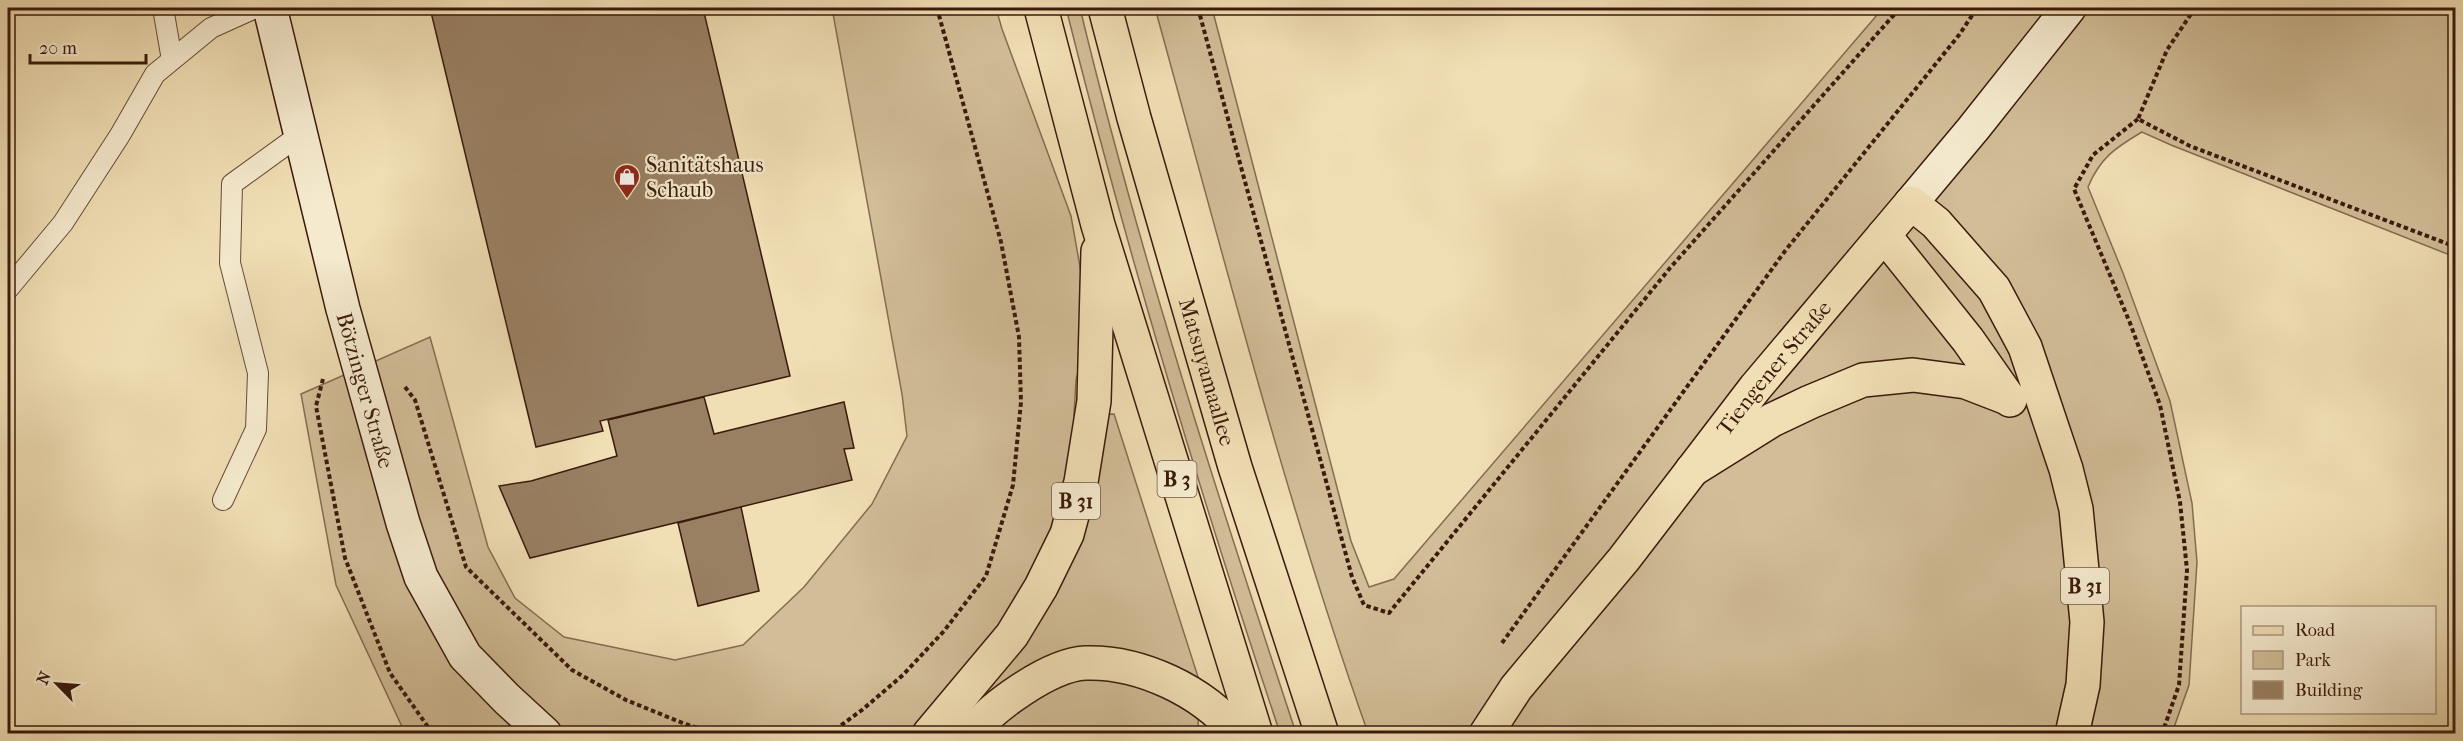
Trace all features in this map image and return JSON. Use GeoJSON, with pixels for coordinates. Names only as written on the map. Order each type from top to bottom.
{"type":"FeatureCollection","features":[{"type":"Feature","properties":{"kind":"main road","name":"B 3"},"geometry":{"type":"LineString","coordinates":[[1041,8],[1098,225],[1256,734]]}},
{"type":"Feature","properties":{"kind":"main road","name":"Matsuyamaallee"},"geometry":{"type":"LineString","coordinates":[[1105,8],[1134,118],[1235,467],[1322,734]]}},
{"type":"Feature","properties":{"kind":"main road","name":"Tiengener Straße"},"geometry":{"type":"LineString","coordinates":[[1486,734],[1516,688],[1624,559],[1755,388],[1911,203]]}},
{"type":"Feature","properties":{"kind":"main road"},"geometry":{"type":"LineString","coordinates":[[1911,203],[1936,223],[1994,289],[2025,346],[2055,441]]}},
{"type":"Feature","properties":{"kind":"main road","name":"B 31"},"geometry":{"type":"LineString","coordinates":[[928,734],[1012,635],[1041,587],[1067,534],[1081,482],[1094,401],[1098,225]]}},
{"type":"Feature","properties":{"kind":"main road"},"geometry":{"type":"LineString","coordinates":[[1884,235],[1968,340],[2010,399]]}},
{"type":"Feature","properties":{"kind":"main road","name":"B 31"},"geometry":{"type":"LineString","coordinates":[[1692,470],[1773,420],[1863,380],[1913,375],[1966,382],[2010,399],[2055,441],[2066,470],[2076,509],[2087,622],[2083,685],[2072,734]]}},
{"type":"Feature","properties":{"kind":"main road"},"geometry":{"type":"LineString","coordinates":[[970,734],[1014,693],[1058,671],[1083,663],[1114,665],[1148,674],[1187,691],[1228,721],[1238,734]]}},
{"type":"Feature","properties":{"kind":"street","name":"Bötzinger Straße"},"geometry":{"type":"LineString","coordinates":[[270,8],[343,309],[403,523],[421,577],[465,656],[544,734]]}},
{"type":"Feature","properties":{"kind":"street","name":"Tiengener Straße"},"geometry":{"type":"LineString","coordinates":[[1911,203],[2069,8]]}},
{"type":"Feature","properties":{"kind":"lane"},"geometry":{"type":"LineString","coordinates":[[163,8],[172,60]]}},
{"type":"Feature","properties":{"kind":"lane"},"geometry":{"type":"LineString","coordinates":[[8,288],[63,223],[120,135],[155,74],[211,27],[255,8]]}},
{"type":"Feature","properties":{"kind":"lane"},"geometry":{"type":"LineString","coordinates":[[223,500],[256,429],[258,373],[230,263],[232,184],[301,134]]}},
{"type":"Feature","properties":{"kind":"path"},"geometry":{"type":"LineString","coordinates":[[829,734],[903,675],[944,631],[986,576],[1013,485],[1021,402],[1019,337],[1001,242],[937,8]]}},
{"type":"Feature","properties":{"kind":"path"},"geometry":{"type":"LineString","coordinates":[[1198,8],[1352,577],[1364,605],[1389,614],[1670,268],[1900,8]]}},
{"type":"Feature","properties":{"kind":"path"},"geometry":{"type":"LineString","coordinates":[[1501,645],[1785,251],[1959,35],[1977,8]]}},
{"type":"Feature","properties":{"kind":"path"},"geometry":{"type":"LineString","coordinates":[[2162,734],[2179,685],[2187,570],[2180,502],[2160,405],[2130,323],[2074,189],[2093,155],[2138,119],[2167,50],[2195,8]]}},
{"type":"Feature","properties":{"kind":"path"},"geometry":{"type":"LineString","coordinates":[[2138,119],[2190,146],[2456,247]]}},
{"type":"Feature","properties":{"kind":"path"},"geometry":{"type":"LineString","coordinates":[[325,373],[316,406],[345,558],[390,673],[433,734]]}},
{"type":"Feature","properties":{"kind":"path"},"geometry":{"type":"LineString","coordinates":[[401,382],[415,400],[466,567],[572,670],[626,700],[685,724],[718,734]]}},
{"type":"Feature","properties":{"kind":"green space"},"geometry":{"type":"Polygon","coordinates":[[[832,8],[996,8],[1071,216],[1090,323],[1076,380],[1074,415],[1114,414],[1199,680],[1198,733],[405,733],[336,585],[301,394],[430,337],[488,547],[515,598],[564,637],[675,660],[743,645],[804,587],[872,504],[907,436],[902,394],[832,8]]]}},
{"type":"Feature","properties":{"kind":"green space"},"geometry":{"type":"Polygon","coordinates":[[[1066,8],[1080,8],[1103,100],[1180,373],[1296,733],[1280,733],[1221,553],[1139,282],[1066,8]]]}},
{"type":"Feature","properties":{"kind":"green space"},"geometry":{"type":"Polygon","coordinates":[[[1155,8],[1212,8],[1351,541],[1369,587],[1394,579],[1883,8],[2455,8],[2455,257],[2142,132],[2116,149],[2098,168],[2088,187],[2123,273],[2170,401],[2192,503],[2197,562],[2189,685],[2172,733],[1368,733],[1337,644],[1281,463],[1155,8]]]}},
{"type":"Feature","properties":{"kind":"building"},"geometry":{"type":"Polygon","coordinates":[[[430,8],[703,8],[790,376],[600,421],[603,431],[536,447],[430,8]]]}},
{"type":"Feature","properties":{"kind":"building"},"geometry":{"type":"Polygon","coordinates":[[[704,397],[714,434],[844,402],[854,448],[844,449],[852,480],[530,558],[499,486],[531,481],[617,456],[608,420],[704,397]]]}},
{"type":"Feature","properties":{"kind":"building"},"geometry":{"type":"Polygon","coordinates":[[[741,507],[759,591],[698,606],[678,523],[741,507]]]}},
{"type":"Feature","properties":{"kind":"place","name":"Sanitätshaus Schaub"},"geometry":{"type":"Point","coordinates":[627,200]}}]}
